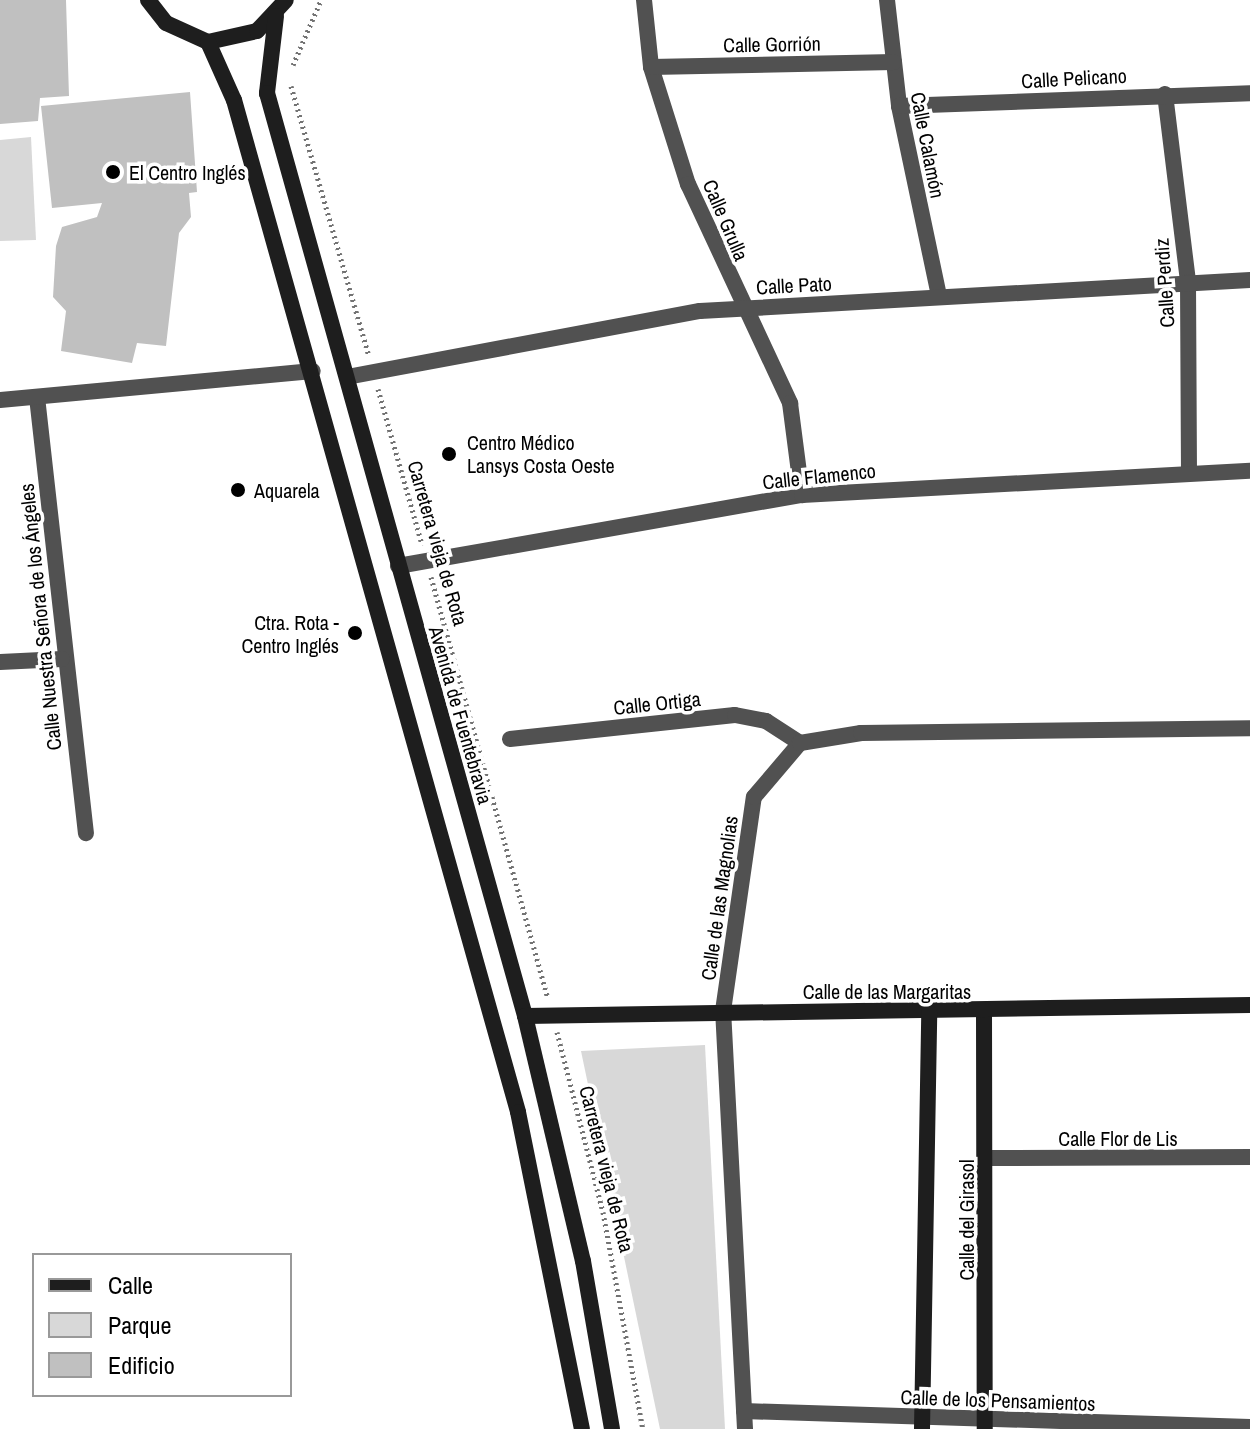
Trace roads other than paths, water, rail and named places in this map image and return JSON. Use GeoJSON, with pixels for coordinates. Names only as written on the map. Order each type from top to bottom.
{"type":"FeatureCollection","features":[{"type":"Feature","properties":{"kind":"main road"},"geometry":{"type":"LineString","coordinates":[[148,0],[166,23],[208,42],[233,41],[276,16],[286,0]]}},
{"type":"Feature","properties":{"kind":"main road","name":"Avenida de Fuentebravia"},"geometry":{"type":"LineString","coordinates":[[276,16],[267,93],[525,1016],[583,1261],[612,1429]]}},
{"type":"Feature","properties":{"kind":"main road"},"geometry":{"type":"LineString","coordinates":[[208,42],[234,100],[313,371],[518,1112],[582,1429]]}},
{"type":"Feature","properties":{"kind":"main road","name":"Calle de las Margaritas"},"geometry":{"type":"LineString","coordinates":[[525,1016],[723,1011],[929,1013],[1250,1005]]}},
{"type":"Feature","properties":{"kind":"main road","name":"Calle del Girasol"},"geometry":{"type":"LineString","coordinates":[[984,1011],[985,1426]]}},
{"type":"Feature","properties":{"kind":"main road","name":"Calle del Girasol"},"geometry":{"type":"LineString","coordinates":[[922,1423],[929,1013]]}},
{"type":"Feature","properties":{"kind":"street","name":"Calle Grulla"},"geometry":{"type":"LineString","coordinates":[[644,0],[651,67],[688,184],[742,308],[790,403],[802,495]]}},
{"type":"Feature","properties":{"kind":"street","name":"Calle Calamón"},"geometry":{"type":"LineString","coordinates":[[887,0],[899,106],[939,296]]}},
{"type":"Feature","properties":{"kind":"street","name":"Calle Gorrión"},"geometry":{"type":"LineString","coordinates":[[651,67],[894,62]]}},
{"type":"Feature","properties":{"kind":"street","name":"Calle Pelicano"},"geometry":{"type":"LineString","coordinates":[[899,106],[1250,93]]}},
{"type":"Feature","properties":{"kind":"street","name":"Calle Perdiz"},"geometry":{"type":"LineString","coordinates":[[1165,94],[1188,282],[1189,469]]}},
{"type":"Feature","properties":{"kind":"street","name":"Calle Pato"},"geometry":{"type":"LineString","coordinates":[[347,377],[742,308],[1250,280]]}},
{"type":"Feature","properties":{"kind":"street"},"geometry":{"type":"LineString","coordinates":[[0,400],[313,371]]}},
{"type":"Feature","properties":{"kind":"street","name":"Calle Nuestra Señora de los Ángeles"},"geometry":{"type":"LineString","coordinates":[[37,397],[62,659],[86,833]]}},
{"type":"Feature","properties":{"kind":"street","name":"Calle Flamenco"},"geometry":{"type":"LineString","coordinates":[[398,566],[802,495],[1189,469],[1250,471]]}},
{"type":"Feature","properties":{"kind":"street"},"geometry":{"type":"LineString","coordinates":[[0,662],[62,659]]}},
{"type":"Feature","properties":{"kind":"street","name":"Calle Ortiga"},"geometry":{"type":"LineString","coordinates":[[510,739],[735,715],[766,721],[800,743]]}},
{"type":"Feature","properties":{"kind":"street"},"geometry":{"type":"LineString","coordinates":[[800,743],[861,733],[1250,728]]}},
{"type":"Feature","properties":{"kind":"street","name":"Calle de las Magnolias"},"geometry":{"type":"LineString","coordinates":[[745,1429],[723,1011],[754,797],[800,743]]}},
{"type":"Feature","properties":{"kind":"street","name":"Calle Flor de Lis"},"geometry":{"type":"LineString","coordinates":[[986,1158],[1250,1157]]}},
{"type":"Feature","properties":{"kind":"street","name":"Calle de los Pensamientos"},"geometry":{"type":"LineString","coordinates":[[744,1411],[985,1426],[1250,1427]]}},
{"type":"Feature","properties":{"kind":"place","name":"El Centro Inglés"},"geometry":{"type":"Point","coordinates":[113,172]}},
{"type":"Feature","properties":{"kind":"place","name":"Centro Médico Lansys Costa Oeste"},"geometry":{"type":"Point","coordinates":[449,454]}},
{"type":"Feature","properties":{"kind":"place","name":"Aquarela"},"geometry":{"type":"Point","coordinates":[238,490]}},
{"type":"Feature","properties":{"kind":"place","name":"Ctra. Rota - Centro Inglés"},"geometry":{"type":"Point","coordinates":[355,633]}}]}
